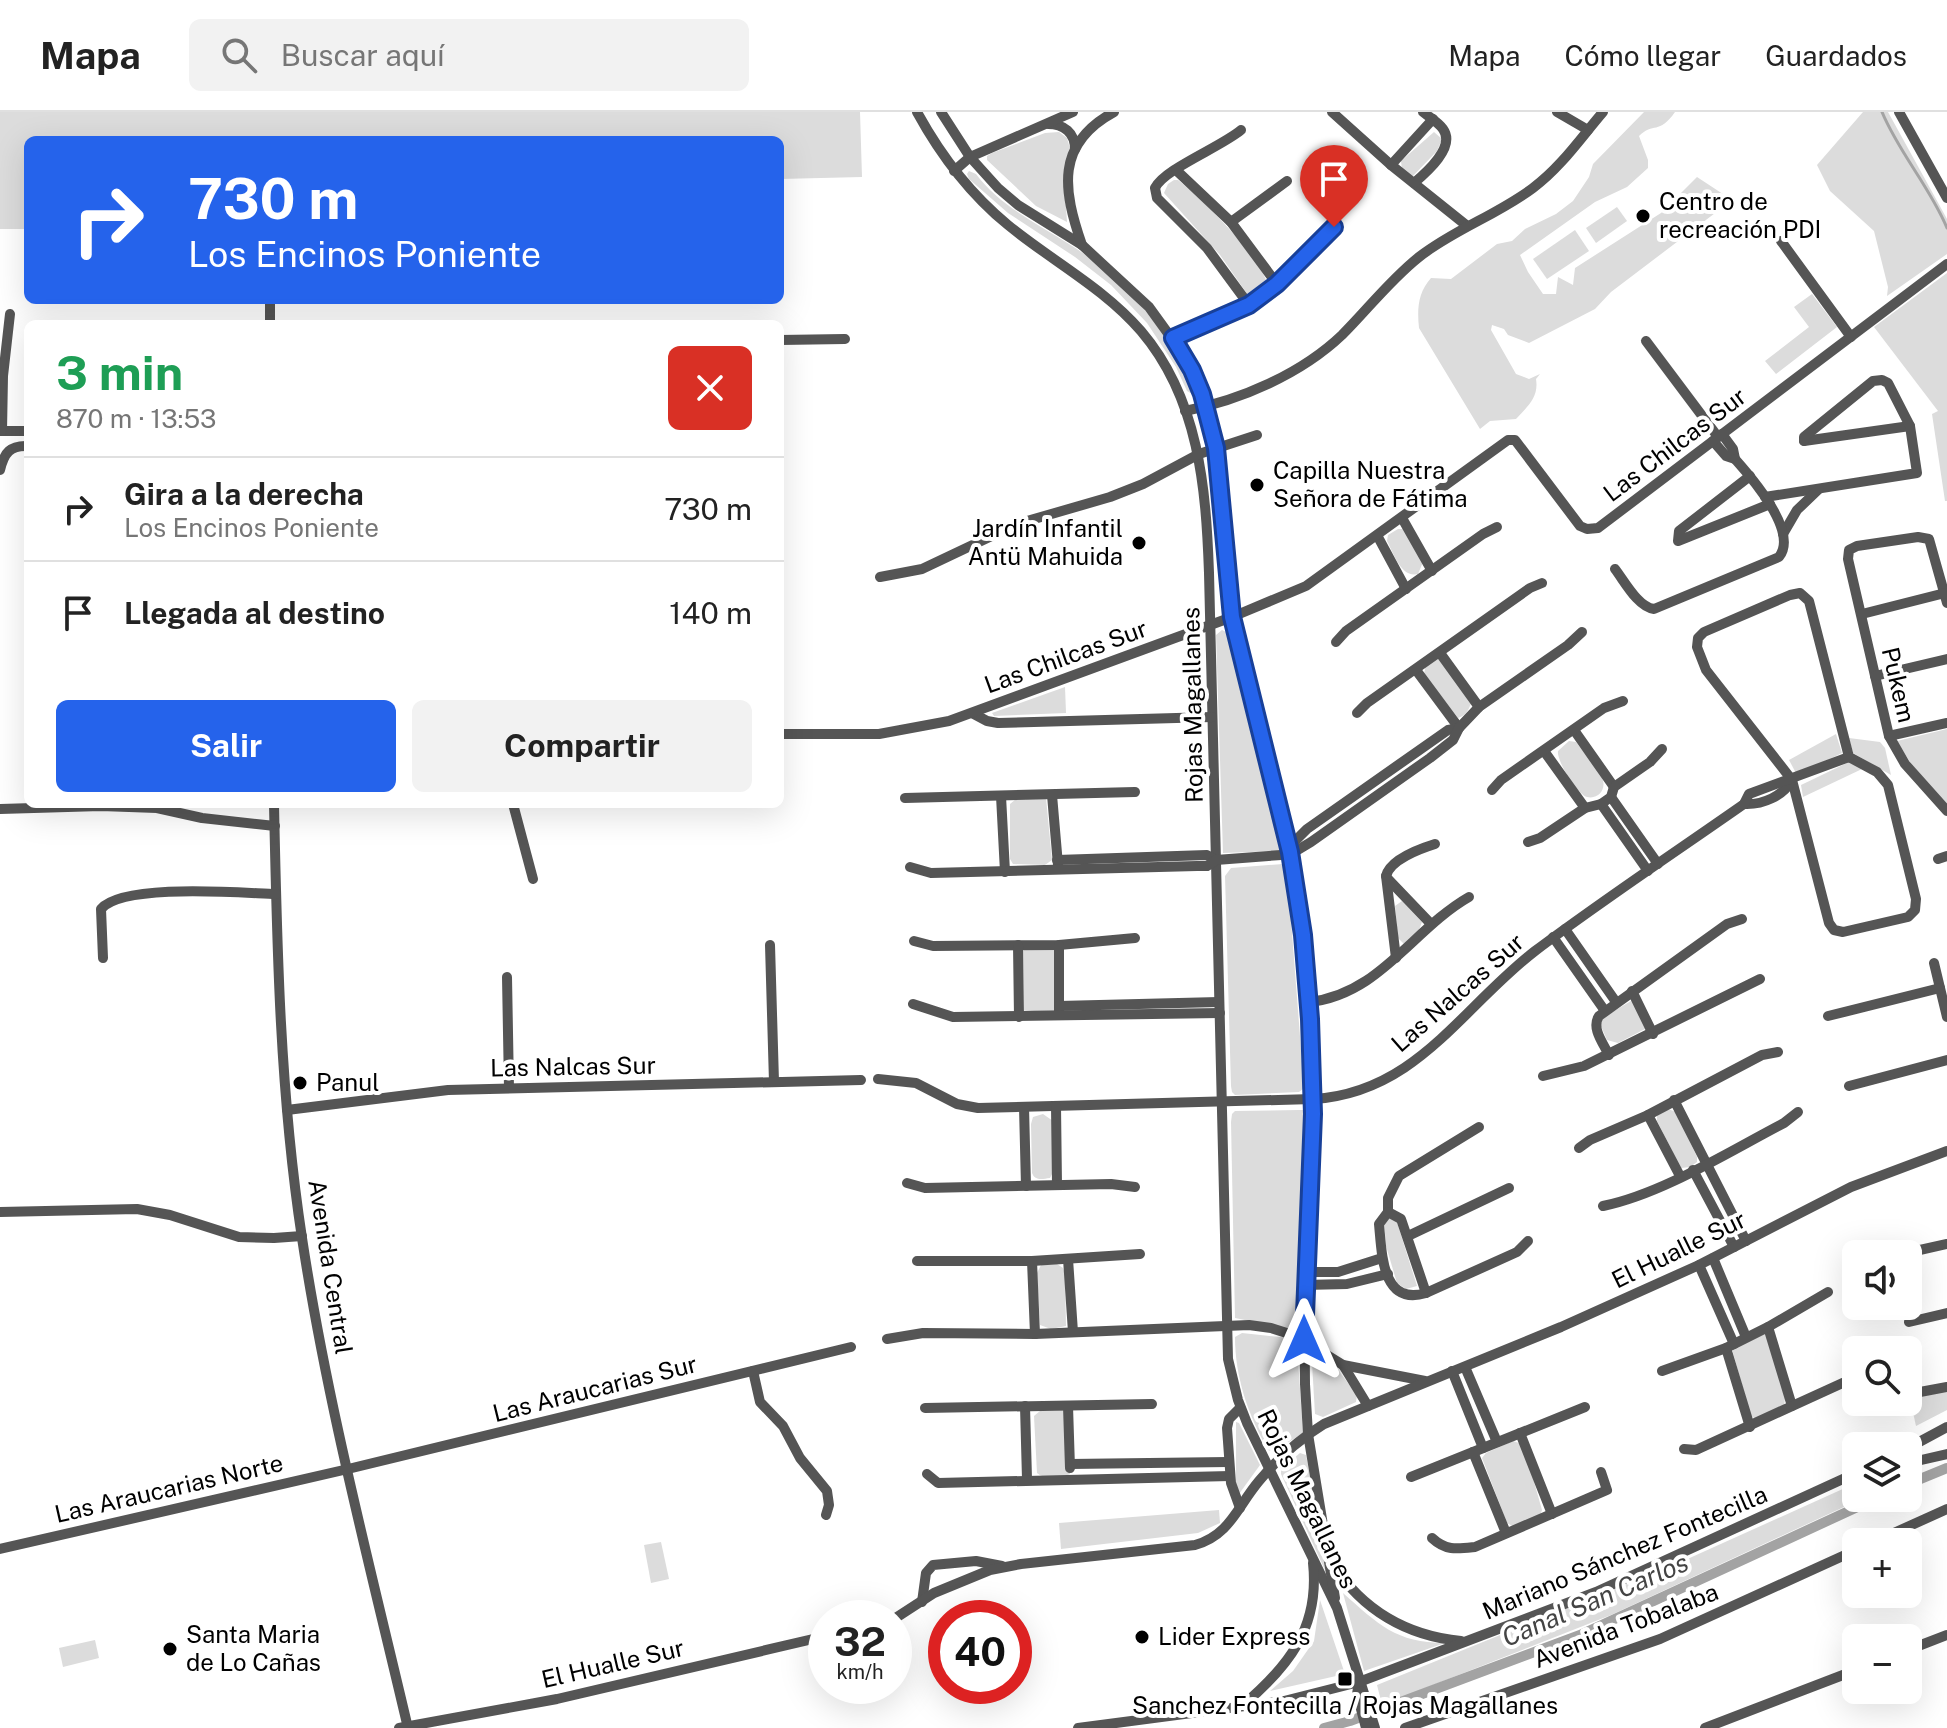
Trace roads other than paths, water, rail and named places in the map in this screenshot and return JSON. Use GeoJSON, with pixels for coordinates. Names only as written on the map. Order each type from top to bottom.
{"type":"FeatureCollection","features":[{"type":"Feature","properties":{"kind":"street","name":"Rojas Magallanes"},"geometry":{"type":"LineString","coordinates":[[917,112],[954,171],[1000,218],[1079,276],[1131,320],[1162,360],[1185,411],[1199,454],[1207,517],[1211,625],[1226,1326],[1231,1374],[1240,1408],[1337,1608]]}},
{"type":"Feature","properties":{"kind":"street","name":"Rojas Magallanes"},"geometry":{"type":"LineString","coordinates":[[941,112],[984,175],[1018,205],[1082,245],[1124,282],[1173,338],[1192,370],[1206,407],[1216,448],[1232,617],[1290,852],[1303,935],[1313,1099],[1304,1285],[1308,1434],[1337,1608],[1359,1682],[1357,1694],[1365,1706],[1370,1728]]}},
{"type":"Feature","properties":{"kind":"street"},"geometry":{"type":"LineString","coordinates":[[954,171],[970,157],[1073,112]]}},
{"type":"Feature","properties":{"kind":"street"},"geometry":{"type":"LineString","coordinates":[[1082,245],[1066,189],[1068,169],[1075,149],[1092,126],[1114,112]]}},
{"type":"Feature","properties":{"kind":"street"},"geometry":{"type":"LineString","coordinates":[[1332,112],[1391,165],[1466,225]]}},
{"type":"Feature","properties":{"kind":"street"},"geometry":{"type":"LineString","coordinates":[[1414,183],[1445,148],[1447,137],[1444,129],[1423,112]]}},
{"type":"Feature","properties":{"kind":"street"},"geometry":{"type":"LineString","coordinates":[[1557,112],[1588,130]]}},
{"type":"Feature","properties":{"kind":"street"},"geometry":{"type":"LineString","coordinates":[[1185,411],[1206,407],[1257,388],[1321,353],[1403,270],[1466,225],[1536,186],[1566,158],[1603,112]]}},
{"type":"Feature","properties":{"kind":"street"},"geometry":{"type":"LineString","coordinates":[[1899,112],[1947,198]]}},
{"type":"Feature","properties":{"kind":"street"},"geometry":{"type":"LineString","coordinates":[[1391,165],[1433,119]]}},
{"type":"Feature","properties":{"kind":"street"},"geometry":{"type":"LineString","coordinates":[[1047,124],[1059,125],[1069,132],[1075,149]]}},
{"type":"Feature","properties":{"kind":"street"},"geometry":{"type":"LineString","coordinates":[[1241,130],[1230,140],[1157,182],[1155,188],[1157,198],[1207,248],[1249,305]]}},
{"type":"Feature","properties":{"kind":"street"},"geometry":{"type":"LineString","coordinates":[[1176,170],[1231,222],[1277,284]]}},
{"type":"Feature","properties":{"kind":"street"},"geometry":{"type":"LineString","coordinates":[[1231,222],[1287,181]]}},
{"type":"Feature","properties":{"kind":"street"},"geometry":{"type":"LineString","coordinates":[[1173,338],[1249,305],[1277,284],[1334,227]]}},
{"type":"Feature","properties":{"kind":"street"},"geometry":{"type":"LineString","coordinates":[[1781,241],[1851,337]]}},
{"type":"Feature","properties":{"kind":"street","name":"Las Chilcas Sur"},"geometry":{"type":"LineString","coordinates":[[784,734],[888,733],[949,721],[1232,617],[1306,586],[1378,537],[1502,443],[1515,440],[1580,526],[1595,529],[1947,264]]}},
{"type":"Feature","properties":{"kind":"street"},"geometry":{"type":"LineString","coordinates":[[10,314],[4,356],[1,431],[24,431]]}},
{"type":"Feature","properties":{"kind":"street"},"geometry":{"type":"LineString","coordinates":[[784,340],[845,339]]}},
{"type":"Feature","properties":{"kind":"street"},"geometry":{"type":"LineString","coordinates":[[1615,569],[1649,610],[1779,557],[1783,551],[1783,534],[1768,500],[1735,459],[1726,456],[1718,437],[1646,341]]}},
{"type":"Feature","properties":{"kind":"street"},"geometry":{"type":"LineString","coordinates":[[1750,476],[1679,531],[1678,541],[1768,500],[1821,487],[1917,473],[1910,426],[1888,383],[1876,380],[1804,439],[1809,442],[1910,426]]}},
{"type":"Feature","properties":{"kind":"street"},"geometry":{"type":"LineString","coordinates":[[880,577],[922,569],[1027,521],[1110,497],[1143,484],[1199,454],[1257,435]]}},
{"type":"Feature","properties":{"kind":"street"},"geometry":{"type":"LineString","coordinates":[[0,470],[8,450],[24,446]]}},
{"type":"Feature","properties":{"kind":"street"},"geometry":{"type":"LineString","coordinates":[[1783,534],[1797,510],[1821,487]]}},
{"type":"Feature","properties":{"kind":"street"},"geometry":{"type":"LineString","coordinates":[[1402,518],[1432,571]]}},
{"type":"Feature","properties":{"kind":"street"},"geometry":{"type":"LineString","coordinates":[[1336,642],[1346,631],[1497,527]]}},
{"type":"Feature","properties":{"kind":"street"},"geometry":{"type":"LineString","coordinates":[[1378,537],[1406,589]]}},
{"type":"Feature","properties":{"kind":"street","name":"Pukem"},"geometry":{"type":"LineString","coordinates":[[1946,598],[1929,539],[1918,537],[1857,546],[1849,550],[1848,559],[1889,736],[1905,764],[1947,811]]}},
{"type":"Feature","properties":{"kind":"street"},"geometry":{"type":"LineString","coordinates":[[1357,713],[1530,588],[1542,583]]}},
{"type":"Feature","properties":{"kind":"street"},"geometry":{"type":"LineString","coordinates":[[1800,593],[1809,601],[1849,757],[1877,772],[1888,785],[1916,899],[1915,910],[1908,917],[1843,932],[1832,928],[1792,780],[1706,670],[1697,647],[1698,638],[1704,632],[1800,593]]}},
{"type":"Feature","properties":{"kind":"street"},"geometry":{"type":"LineString","coordinates":[[1862,614],[1946,598]]}},
{"type":"Feature","properties":{"kind":"street"},"geometry":{"type":"LineString","coordinates":[[910,867],[931,873],[1005,872],[1058,866],[1207,866],[1216,860],[1258,858],[1290,852],[1311,842],[1430,758],[1453,740],[1459,728],[1479,707],[1582,632]]}},
{"type":"Feature","properties":{"kind":"street"},"geometry":{"type":"LineString","coordinates":[[1440,653],[1479,707]]}},
{"type":"Feature","properties":{"kind":"street"},"geometry":{"type":"LineString","coordinates":[[1875,676],[1947,659]]}},
{"type":"Feature","properties":{"kind":"street"},"geometry":{"type":"LineString","coordinates":[[1416,670],[1459,728]]}},
{"type":"Feature","properties":{"kind":"street"},"geometry":{"type":"LineString","coordinates":[[1492,790],[1501,780],[1604,708],[1623,701]]}},
{"type":"Feature","properties":{"kind":"street"},"geometry":{"type":"LineString","coordinates":[[972,713],[998,723],[1212,717]]}},
{"type":"Feature","properties":{"kind":"street"},"geometry":{"type":"LineString","coordinates":[[1889,736],[1947,723]]}},
{"type":"Feature","properties":{"kind":"street"},"geometry":{"type":"LineString","coordinates":[[1574,730],[1658,864]]}},
{"type":"Feature","properties":{"kind":"street"},"geometry":{"type":"LineString","coordinates":[[1528,842],[1540,838],[1585,808],[1601,804],[1662,749]]}},
{"type":"Feature","properties":{"kind":"street"},"geometry":{"type":"LineString","coordinates":[[1544,751],[1585,808]]}},
{"type":"Feature","properties":{"kind":"street","name":"Las Nalcas Sur"},"geometry":{"type":"LineString","coordinates":[[878,1079],[916,1083],[950,1101],[971,1107],[1313,1099],[1361,1089],[1415,1062],[1509,973],[1553,937],[1744,804],[1759,803],[1780,794],[1792,780],[1849,757]]}},
{"type":"Feature","properties":{"kind":"street"},"geometry":{"type":"LineString","coordinates":[[905,798],[1135,792]]}},
{"type":"Feature","properties":{"kind":"street"},"geometry":{"type":"LineString","coordinates":[[1052,795],[1058,866]]}},
{"type":"Feature","properties":{"kind":"street"},"geometry":{"type":"LineString","coordinates":[[1001,796],[1005,872]]}},
{"type":"Feature","properties":{"kind":"street"},"geometry":{"type":"LineString","coordinates":[[1601,804],[1648,871]]}},
{"type":"Feature","properties":{"kind":"street"},"geometry":{"type":"LineString","coordinates":[[0,809],[26,808]]}},
{"type":"Feature","properties":{"kind":"street"},"geometry":{"type":"LineString","coordinates":[[157,808],[202,818],[275,826]]}},
{"type":"Feature","properties":{"kind":"street","name":"Avenida Central"},"geometry":{"type":"LineString","coordinates":[[274,808],[277,973],[287,1110],[302,1236],[319,1337],[405,1727]]}},
{"type":"Feature","properties":{"kind":"street"},"geometry":{"type":"LineString","coordinates":[[514,808],[533,879]]}},
{"type":"Feature","properties":{"kind":"street"},"geometry":{"type":"LineString","coordinates":[[1396,958],[1386,876],[1390,867],[1419,849],[1435,844]]}},
{"type":"Feature","properties":{"kind":"street"},"geometry":{"type":"LineString","coordinates":[[1386,876],[1431,924]]}},
{"type":"Feature","properties":{"kind":"street"},"geometry":{"type":"LineString","coordinates":[[103,958],[101,909],[108,902],[150,892],[276,894]]}},
{"type":"Feature","properties":{"kind":"street"},"geometry":{"type":"LineString","coordinates":[[1309,1002],[1327,999],[1367,982],[1431,924],[1469,897]]}},
{"type":"Feature","properties":{"kind":"street"},"geometry":{"type":"LineString","coordinates":[[1609,1055],[1595,1022],[1605,1011],[1727,924],[1742,919]]}},
{"type":"Feature","properties":{"kind":"street"},"geometry":{"type":"LineString","coordinates":[[1565,929],[1616,1002]]}},
{"type":"Feature","properties":{"kind":"street"},"geometry":{"type":"LineString","coordinates":[[1553,937],[1605,1011]]}},
{"type":"Feature","properties":{"kind":"street"},"geometry":{"type":"LineString","coordinates":[[914,941],[933,946],[1059,945],[1135,938]]}},
{"type":"Feature","properties":{"kind":"street"},"geometry":{"type":"LineString","coordinates":[[770,945],[774,1082]]}},
{"type":"Feature","properties":{"kind":"street"},"geometry":{"type":"LineString","coordinates":[[1018,945],[1019,1017]]}},
{"type":"Feature","properties":{"kind":"street"},"geometry":{"type":"LineString","coordinates":[[1059,945],[1059,1012]]}},
{"type":"Feature","properties":{"kind":"street"},"geometry":{"type":"LineString","coordinates":[[1934,963],[1947,1017]]}},
{"type":"Feature","properties":{"kind":"street"},"geometry":{"type":"LineString","coordinates":[[507,977],[509,1088]]}},
{"type":"Feature","properties":{"kind":"street"},"geometry":{"type":"LineString","coordinates":[[1543,1076],[1558,1075],[1609,1055],[1760,979]]}},
{"type":"Feature","properties":{"kind":"street"},"geometry":{"type":"LineString","coordinates":[[1632,991],[1653,1034]]}},
{"type":"Feature","properties":{"kind":"street"},"geometry":{"type":"LineString","coordinates":[[1828,1016],[1943,994]]}},
{"type":"Feature","properties":{"kind":"street"},"geometry":{"type":"LineString","coordinates":[[913,1004],[953,1017],[1220,1008]]}},
{"type":"Feature","properties":{"kind":"street"},"geometry":{"type":"LineString","coordinates":[[1579,1148],[1762,1055],[1778,1052]]}},
{"type":"Feature","properties":{"kind":"street"},"geometry":{"type":"LineString","coordinates":[[1849,1086],[1947,1060]]}},
{"type":"Feature","properties":{"kind":"street","name":"Las Nalcas Sur"},"geometry":{"type":"LineString","coordinates":[[287,1110],[448,1090],[861,1080]]}},
{"type":"Feature","properties":{"kind":"street"},"geometry":{"type":"LineString","coordinates":[[1674,1100],[1746,1241]]}},
{"type":"Feature","properties":{"kind":"street"},"geometry":{"type":"LineString","coordinates":[[1056,1106],[1057,1185]]}},
{"type":"Feature","properties":{"kind":"street"},"geometry":{"type":"LineString","coordinates":[[1024,1107],[1026,1186]]}},
{"type":"Feature","properties":{"kind":"street"},"geometry":{"type":"LineString","coordinates":[[1603,1206],[1619,1203],[1693,1170],[1784,1123],[1798,1112]]}},
{"type":"Feature","properties":{"kind":"street"},"geometry":{"type":"LineString","coordinates":[[1648,1115],[1680,1176]]}},
{"type":"Feature","properties":{"kind":"street"},"geometry":{"type":"LineString","coordinates":[[1479,1127],[1399,1176],[1388,1198],[1388,1212],[1379,1224],[1382,1258],[1394,1288],[1403,1295],[1414,1297],[1426,1293],[1517,1252],[1528,1241]]}},
{"type":"Feature","properties":{"kind":"street","name":"El Hualle Sur"},"geometry":{"type":"LineString","coordinates":[[912,1608],[961,1580],[1004,1567],[1195,1545],[1219,1534],[1270,1468],[1308,1434],[1699,1265],[1851,1187],[1947,1151]]}},
{"type":"Feature","properties":{"kind":"street"},"geometry":{"type":"LineString","coordinates":[[1693,1170],[1734,1247]]}},
{"type":"Feature","properties":{"kind":"street"},"geometry":{"type":"LineString","coordinates":[[907,1183],[925,1188],[1111,1184],[1135,1187]]}},
{"type":"Feature","properties":{"kind":"street"},"geometry":{"type":"LineString","coordinates":[[1408,1236],[1509,1188]]}},
{"type":"Feature","properties":{"kind":"street"},"geometry":{"type":"LineString","coordinates":[[0,1212],[137,1209],[170,1215],[239,1237],[302,1236]]}},
{"type":"Feature","properties":{"kind":"street"},"geometry":{"type":"LineString","coordinates":[[1388,1212],[1401,1219],[1426,1293]]}},
{"type":"Feature","properties":{"kind":"street"},"geometry":{"type":"LineString","coordinates":[[1922,1250],[1947,1244]]}},
{"type":"Feature","properties":{"kind":"street"},"geometry":{"type":"LineString","coordinates":[[917,1261],[1032,1261],[1140,1254]]}},
{"type":"Feature","properties":{"kind":"street"},"geometry":{"type":"LineString","coordinates":[[1305,1272],[1338,1272],[1382,1258]]}},
{"type":"Feature","properties":{"kind":"street"},"geometry":{"type":"LineString","coordinates":[[1713,1258],[1746,1337]]}},
{"type":"Feature","properties":{"kind":"street"},"geometry":{"type":"LineString","coordinates":[[1068,1259],[1073,1332]]}},
{"type":"Feature","properties":{"kind":"street"},"geometry":{"type":"LineString","coordinates":[[1032,1261],[1035,1334]]}},
{"type":"Feature","properties":{"kind":"street"},"geometry":{"type":"LineString","coordinates":[[1699,1265],[1730,1346],[1750,1427]]}},
{"type":"Feature","properties":{"kind":"street"},"geometry":{"type":"LineString","coordinates":[[1304,1285],[1347,1284],[1388,1274]]}},
{"type":"Feature","properties":{"kind":"street"},"geometry":{"type":"LineString","coordinates":[[1662,1371],[1730,1346],[1828,1292]]}},
{"type":"Feature","properties":{"kind":"street"},"geometry":{"type":"LineString","coordinates":[[1909,1322],[1947,1313]]}},
{"type":"Feature","properties":{"kind":"street"},"geometry":{"type":"LineString","coordinates":[[887,1339],[923,1333],[1035,1334],[1260,1326],[1304,1340],[1343,1365],[1426,1381]]}},
{"type":"Feature","properties":{"kind":"street"},"geometry":{"type":"LineString","coordinates":[[1768,1327],[1792,1406]]}},
{"type":"Feature","properties":{"kind":"street","name":"Las Araucarias Sur"},"geometry":{"type":"LineString","coordinates":[[348,1469],[851,1347]]}},
{"type":"Feature","properties":{"kind":"street"},"geometry":{"type":"LineString","coordinates":[[1343,1365],[1368,1406]]}},
{"type":"Feature","properties":{"kind":"street"},"geometry":{"type":"LineString","coordinates":[[1465,1367],[1497,1442]]}},
{"type":"Feature","properties":{"kind":"street"},"geometry":{"type":"LineString","coordinates":[[753,1371],[760,1402],[783,1426],[800,1458],[827,1491],[829,1505],[826,1515]]}},
{"type":"Feature","properties":{"kind":"street"},"geometry":{"type":"LineString","coordinates":[[1452,1371],[1506,1533]]}},
{"type":"Feature","properties":{"kind":"street"},"geometry":{"type":"LineString","coordinates":[[1684,1449],[1696,1450],[1842,1383]]}},
{"type":"Feature","properties":{"kind":"street"},"geometry":{"type":"LineString","coordinates":[[1922,1392],[1947,1387]]}},
{"type":"Feature","properties":{"kind":"street"},"geometry":{"type":"LineString","coordinates":[[925,1408],[1152,1404]]}},
{"type":"Feature","properties":{"kind":"street"},"geometry":{"type":"LineString","coordinates":[[1025,1406],[1027,1479]]}},
{"type":"Feature","properties":{"kind":"street"},"geometry":{"type":"LineString","coordinates":[[1068,1406],[1070,1478]]}},
{"type":"Feature","properties":{"kind":"street"},"geometry":{"type":"LineString","coordinates":[[1411,1477],[1585,1407]]}},
{"type":"Feature","properties":{"kind":"street","name":"Rojas Magallanes"},"geometry":{"type":"LineString","coordinates":[[1240,1408],[1227,1424],[1230,1476],[1240,1508]]}},
{"type":"Feature","properties":{"kind":"street"},"geometry":{"type":"LineString","coordinates":[[1922,1440],[1947,1427]]}},
{"type":"Feature","properties":{"kind":"street"},"geometry":{"type":"LineString","coordinates":[[1520,1433],[1552,1514]]}},
{"type":"Feature","properties":{"kind":"street"},"geometry":{"type":"LineString","coordinates":[[1922,1460],[1947,1454]]}},
{"type":"Feature","properties":{"kind":"street"},"geometry":{"type":"LineString","coordinates":[[1070,1464],[1228,1462]]}},
{"type":"Feature","properties":{"kind":"street","name":"Las Araucarias Norte"},"geometry":{"type":"LineString","coordinates":[[0,1549],[348,1469]]}},
{"type":"Feature","properties":{"kind":"street"},"geometry":{"type":"LineString","coordinates":[[1432,1538],[1440,1547],[1454,1550],[1475,1547],[1607,1490],[1601,1472]]}},
{"type":"Feature","properties":{"kind":"street"},"geometry":{"type":"LineString","coordinates":[[927,1474],[938,1483],[1230,1476]]}},
{"type":"Feature","properties":{"kind":"street","name":"Mariano Sánchez Fontecilla"},"geometry":{"type":"LineString","coordinates":[[1078,1728],[1305,1697],[1359,1682],[1596,1592],[1842,1479]]}},
{"type":"Feature","properties":{"kind":"street"},"geometry":{"type":"LineString","coordinates":[[1905,1528],[1947,1509]]}},
{"type":"Feature","properties":{"kind":"street","name":"Avenida Tobalaba"},"geometry":{"type":"LineString","coordinates":[[1405,1728],[1660,1639],[1842,1556]]}},
{"type":"Feature","properties":{"kind":"street"},"geometry":{"type":"LineString","coordinates":[[1242,1706],[1277,1675],[1299,1643],[1313,1595],[1312,1557]]}},
{"type":"Feature","properties":{"kind":"street"},"geometry":{"type":"LineString","coordinates":[[1330,1559],[1356,1594],[1388,1620],[1419,1633],[1467,1641]]}},
{"type":"Feature","properties":{"kind":"street","name":"El Hualle Sur"},"geometry":{"type":"LineString","coordinates":[[922,1602],[926,1573],[933,1565],[983,1561],[1004,1567]]}},
{"type":"Feature","properties":{"kind":"street"},"geometry":{"type":"LineString","coordinates":[[1922,1645],[1947,1635]]}},
{"type":"Feature","properties":{"kind":"street","name":"El Hualle Sur"},"geometry":{"type":"LineString","coordinates":[[405,1727],[557,1699],[808,1640]]}},
{"type":"Feature","properties":{"kind":"street"},"geometry":{"type":"LineString","coordinates":[[1705,1728],[1842,1675]]}},
{"type":"Feature","properties":{"kind":"waterway"},"geometry":{"type":"LineString","coordinates":[[1882,112],[1947,228]]}},
{"type":"Feature","properties":{"kind":"waterway","name":"Canal San Carlos"},"geometry":{"type":"LineString","coordinates":[[1922,1478],[1947,1468]]}},
{"type":"Feature","properties":{"kind":"waterway","name":"Canal San Carlos"},"geometry":{"type":"LineString","coordinates":[[1324,1728],[1580,1635],[1847,1512]]}},
{"type":"Feature","properties":{"kind":"place","name":"Centro de recreación PDI"},"geometry":{"type":"Point","coordinates":[1643,216]}},
{"type":"Feature","properties":{"kind":"place","name":"Capilla Nuestra Señora de Fátima"},"geometry":{"type":"Point","coordinates":[1257,485]}},
{"type":"Feature","properties":{"kind":"place","name":"Jardín Infantil Antü Mahuida"},"geometry":{"type":"Point","coordinates":[1139,543]}},
{"type":"Feature","properties":{"kind":"place","name":"Panul"},"geometry":{"type":"Point","coordinates":[300,1083]}},
{"type":"Feature","properties":{"kind":"place","name":"Lider Express"},"geometry":{"type":"Point","coordinates":[1142,1637]}},
{"type":"Feature","properties":{"kind":"place","name":"Santa Maria de Lo Cañas"},"geometry":{"type":"Point","coordinates":[170,1649]}},
{"type":"Feature","properties":{"kind":"place","name":"Sanchez Fontecilla / Rojas Magallanes"},"geometry":{"type":"Point","coordinates":[1345,1679]}}]}
